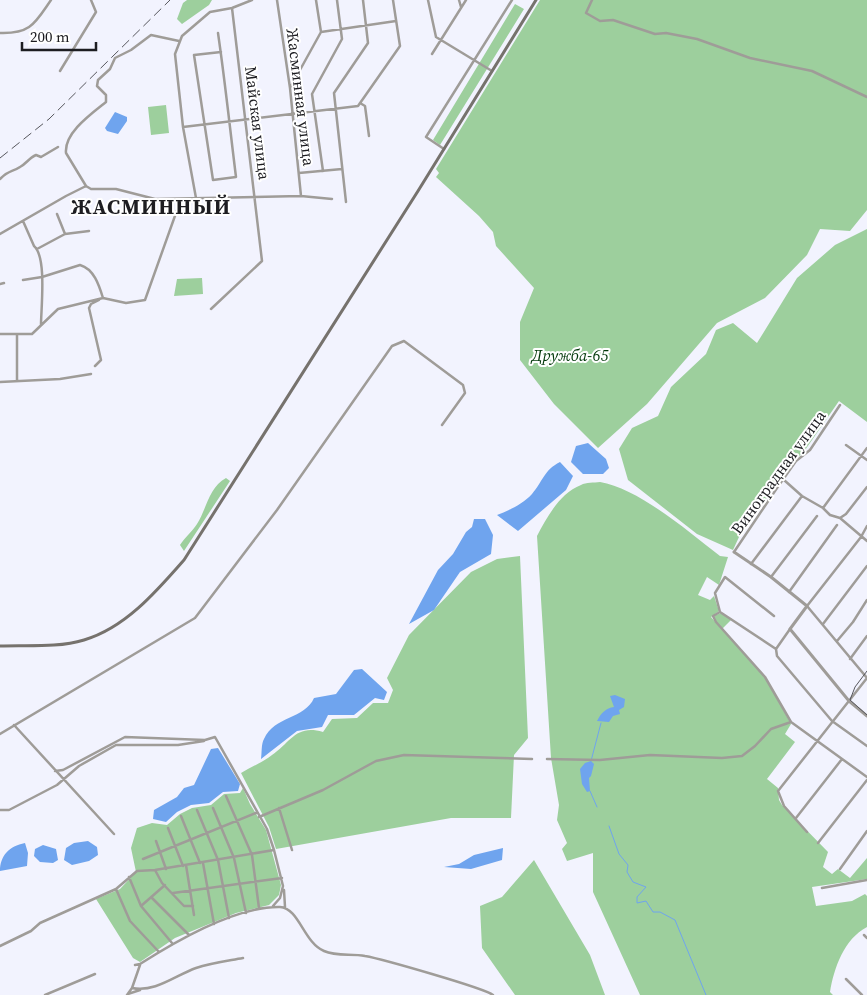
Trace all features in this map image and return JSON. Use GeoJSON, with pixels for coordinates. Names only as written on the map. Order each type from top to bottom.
{"type":"FeatureCollection","features":[{"type":"Feature","properties":{"kind":"main road"},"geometry":{"type":"LineString","coordinates":[[0,646],[83,640],[112,628],[166,581],[184,560],[536,0]]}},
{"type":"Feature","properties":{"kind":"street"},"geometry":{"type":"LineString","coordinates":[[0,33],[22,32],[34,25],[51,0]]}},
{"type":"Feature","properties":{"kind":"street"},"geometry":{"type":"LineString","coordinates":[[60,71],[96,12],[92,0]]}},
{"type":"Feature","properties":{"kind":"street"},"geometry":{"type":"LineString","coordinates":[[196,198],[183,127],[175,54],[182,36],[210,12],[232,8],[252,0]]}},
{"type":"Feature","properties":{"kind":"street","name":"Жасминная улица"},"geometry":{"type":"LineString","coordinates":[[278,0],[293,113],[301,196]]}},
{"type":"Feature","properties":{"kind":"street"},"geometry":{"type":"LineString","coordinates":[[290,88],[321,32],[316,0]]}},
{"type":"Feature","properties":{"kind":"street"},"geometry":{"type":"LineString","coordinates":[[324,171],[312,94],[342,39],[337,0]]}},
{"type":"Feature","properties":{"kind":"street"},"geometry":{"type":"LineString","coordinates":[[346,202],[334,94],[368,43],[363,0]]}},
{"type":"Feature","properties":{"kind":"street"},"geometry":{"type":"LineString","coordinates":[[359,104],[400,46],[394,0]]}},
{"type":"Feature","properties":{"kind":"street"},"geometry":{"type":"LineString","coordinates":[[428,0],[436,37],[492,71]]}},
{"type":"Feature","properties":{"kind":"street"},"geometry":{"type":"LineString","coordinates":[[459,0],[461,7]]}},
{"type":"Feature","properties":{"kind":"street"},"geometry":{"type":"LineString","coordinates":[[432,54],[466,0]]}},
{"type":"Feature","properties":{"kind":"street"},"geometry":{"type":"LineString","coordinates":[[444,149],[426,136],[512,0]]}},
{"type":"Feature","properties":{"kind":"street"},"geometry":{"type":"LineString","coordinates":[[592,0],[586,13],[600,22],[613,20],[655,34],[666,33],[697,39],[750,58],[812,71],[867,97]]}},
{"type":"Feature","properties":{"kind":"street","name":"Майская улица"},"geometry":{"type":"LineString","coordinates":[[211,309],[262,261],[247,119],[232,8]]}},
{"type":"Feature","properties":{"kind":"street"},"geometry":{"type":"LineString","coordinates":[[321,32],[396,21]]}},
{"type":"Feature","properties":{"kind":"street"},"geometry":{"type":"LineString","coordinates":[[218,33],[221,52],[236,177],[213,180],[194,55],[221,52]]}},
{"type":"Feature","properties":{"kind":"street"},"geometry":{"type":"LineString","coordinates":[[180,41],[151,35],[131,50],[115,58],[110,69],[98,80],[97,86],[106,95],[106,102],[93,112],[68,139],[66,153],[86,186],[91,189],[116,189],[155,199],[301,196],[332,199]]}},
{"type":"Feature","properties":{"kind":"street"},"geometry":{"type":"LineString","coordinates":[[183,127],[335,109],[359,104],[365,106],[369,136]]}},
{"type":"Feature","properties":{"kind":"street"},"geometry":{"type":"LineString","coordinates":[[0,180],[9,171],[23,166],[27,159],[36,155],[41,157],[58,147]]}},
{"type":"Feature","properties":{"kind":"street"},"geometry":{"type":"LineString","coordinates":[[300,173],[342,169]]}},
{"type":"Feature","properties":{"kind":"street"},"geometry":{"type":"LineString","coordinates":[[0,234],[86,186]]}},
{"type":"Feature","properties":{"kind":"street"},"geometry":{"type":"LineString","coordinates":[[0,334],[28,336],[58,310],[103,298],[126,303],[145,300],[181,199]]}},
{"type":"Feature","properties":{"kind":"street"},"geometry":{"type":"LineString","coordinates":[[57,214],[65,234]]}},
{"type":"Feature","properties":{"kind":"street"},"geometry":{"type":"LineString","coordinates":[[23,221],[37,249],[42,277],[41,326]]}},
{"type":"Feature","properties":{"kind":"street"},"geometry":{"type":"LineString","coordinates":[[37,249],[65,234],[89,231]]}},
{"type":"Feature","properties":{"kind":"street"},"geometry":{"type":"LineString","coordinates":[[23,280],[42,277],[80,265],[86,267],[100,286],[103,298]]}},
{"type":"Feature","properties":{"kind":"street"},"geometry":{"type":"LineString","coordinates":[[0,284],[4,283]]}},
{"type":"Feature","properties":{"kind":"street"},"geometry":{"type":"LineString","coordinates":[[95,366],[101,360],[89,308],[91,304],[103,298]]}},
{"type":"Feature","properties":{"kind":"street"},"geometry":{"type":"LineString","coordinates":[[17,335],[17,381]]}},
{"type":"Feature","properties":{"kind":"street"},"geometry":{"type":"LineString","coordinates":[[0,734],[196,618],[277,510],[392,346],[404,341],[463,385],[465,393],[442,424]]}},
{"type":"Feature","properties":{"kind":"street"},"geometry":{"type":"LineString","coordinates":[[0,382],[60,379],[91,374]]}},
{"type":"Feature","properties":{"kind":"street","name":"Виноградная улица"},"geometry":{"type":"LineString","coordinates":[[734,552],[796,461],[810,450],[840,405]]}},
{"type":"Feature","properties":{"kind":"street"},"geometry":{"type":"LineString","coordinates":[[846,445],[867,460]]}},
{"type":"Feature","properties":{"kind":"street"},"geometry":{"type":"LineString","coordinates":[[823,508],[867,448]]}},
{"type":"Feature","properties":{"kind":"street"},"geometry":{"type":"LineString","coordinates":[[784,480],[802,496],[823,508],[830,515],[840,518],[867,542]]}},
{"type":"Feature","properties":{"kind":"street"},"geometry":{"type":"LineString","coordinates":[[840,518],[846,514],[867,487]]}},
{"type":"Feature","properties":{"kind":"street"},"geometry":{"type":"LineString","coordinates":[[751,564],[802,496]]}},
{"type":"Feature","properties":{"kind":"street"},"geometry":{"type":"LineString","coordinates":[[771,577],[817,516]]}},
{"type":"Feature","properties":{"kind":"street"},"geometry":{"type":"LineString","coordinates":[[789,592],[837,525]]}},
{"type":"Feature","properties":{"kind":"street"},"geometry":{"type":"LineString","coordinates":[[867,526],[861,537],[807,606],[776,650],[777,656],[832,721],[867,746]]}},
{"type":"Feature","properties":{"kind":"street"},"geometry":{"type":"LineString","coordinates":[[734,552],[771,577],[807,606],[850,660],[867,678],[778,791],[784,806],[807,832]]}},
{"type":"Feature","properties":{"kind":"street"},"geometry":{"type":"LineString","coordinates":[[823,625],[867,566]]}},
{"type":"Feature","properties":{"kind":"street"},"geometry":{"type":"LineString","coordinates":[[774,616],[725,578],[715,593],[720,612],[776,650]]}},
{"type":"Feature","properties":{"kind":"street"},"geometry":{"type":"LineString","coordinates":[[836,641],[853,622],[867,600]]}},
{"type":"Feature","properties":{"kind":"street"},"geometry":{"type":"LineString","coordinates":[[720,612],[713,616],[716,622],[765,677],[791,722],[867,779],[818,843]]}},
{"type":"Feature","properties":{"kind":"street"},"geometry":{"type":"LineString","coordinates":[[790,629],[849,701],[867,716]]}},
{"type":"Feature","properties":{"kind":"street"},"geometry":{"type":"LineString","coordinates":[[850,660],[867,636]]}},
{"type":"Feature","properties":{"kind":"street"},"geometry":{"type":"LineString","coordinates":[[547,759],[600,760],[650,755],[722,758],[742,756],[756,746],[771,729],[791,722]]}},
{"type":"Feature","properties":{"kind":"street"},"geometry":{"type":"LineString","coordinates":[[14,725],[114,834]]}},
{"type":"Feature","properties":{"kind":"street"},"geometry":{"type":"LineString","coordinates":[[63,770],[125,737],[205,740]]}},
{"type":"Feature","properties":{"kind":"street"},"geometry":{"type":"LineString","coordinates":[[0,810],[9,810],[64,780],[75,769],[120,744],[178,745],[215,737],[256,813],[267,829],[284,886],[285,907]]}},
{"type":"Feature","properties":{"kind":"street"},"geometry":{"type":"LineString","coordinates":[[259,817],[323,790],[376,761],[404,756],[532,759]]}},
{"type":"Feature","properties":{"kind":"street"},"geometry":{"type":"LineString","coordinates":[[796,818],[842,759]]}},
{"type":"Feature","properties":{"kind":"street"},"geometry":{"type":"LineString","coordinates":[[55,770],[75,769]]}},
{"type":"Feature","properties":{"kind":"street"},"geometry":{"type":"LineString","coordinates":[[226,796],[252,855],[259,908]]}},
{"type":"Feature","properties":{"kind":"street"},"geometry":{"type":"LineString","coordinates":[[213,808],[234,858],[246,913]]}},
{"type":"Feature","properties":{"kind":"street"},"geometry":{"type":"LineString","coordinates":[[279,808],[292,850]]}},
{"type":"Feature","properties":{"kind":"street"},"geometry":{"type":"LineString","coordinates":[[197,810],[205,833],[218,860],[229,918]]}},
{"type":"Feature","properties":{"kind":"street"},"geometry":{"type":"LineString","coordinates":[[143,859],[256,813]]}},
{"type":"Feature","properties":{"kind":"street"},"geometry":{"type":"LineString","coordinates":[[181,816],[201,863],[214,924]]}},
{"type":"Feature","properties":{"kind":"street"},"geometry":{"type":"LineString","coordinates":[[168,828],[184,866],[194,915]]}},
{"type":"Feature","properties":{"kind":"street"},"geometry":{"type":"LineString","coordinates":[[840,869],[867,831]]}},
{"type":"Feature","properties":{"kind":"street"},"geometry":{"type":"LineString","coordinates":[[156,841],[166,869]]}},
{"type":"Feature","properties":{"kind":"street"},"geometry":{"type":"LineString","coordinates":[[0,946],[31,930],[40,923],[116,889],[137,871],[166,869],[274,850]]}},
{"type":"Feature","properties":{"kind":"street"},"geometry":{"type":"LineString","coordinates":[[155,870],[165,885],[184,906],[193,906]]}},
{"type":"Feature","properties":{"kind":"street"},"geometry":{"type":"LineString","coordinates":[[129,877],[141,906],[172,943]]}},
{"type":"Feature","properties":{"kind":"street"},"geometry":{"type":"LineString","coordinates":[[173,893],[282,878]]}},
{"type":"Feature","properties":{"kind":"street"},"geometry":{"type":"LineString","coordinates":[[822,888],[867,880]]}},
{"type":"Feature","properties":{"kind":"street"},"geometry":{"type":"LineString","coordinates":[[141,906],[165,885]]}},
{"type":"Feature","properties":{"kind":"street"},"geometry":{"type":"LineString","coordinates":[[272,908],[280,898],[284,886]]}},
{"type":"Feature","properties":{"kind":"street"},"geometry":{"type":"LineString","coordinates":[[116,889],[130,921],[159,952]]}},
{"type":"Feature","properties":{"kind":"street"},"geometry":{"type":"LineString","coordinates":[[152,898],[189,935]]}},
{"type":"Feature","properties":{"kind":"street"},"geometry":{"type":"LineString","coordinates":[[136,965],[172,943],[229,918],[246,913],[285,907],[291,911],[306,935],[321,950],[330,954],[375,958],[492,995]]}},
{"type":"Feature","properties":{"kind":"street"},"geometry":{"type":"LineString","coordinates":[[127,995],[172,980],[196,968],[243,958]]}},
{"type":"Feature","properties":{"kind":"street"},"geometry":{"type":"LineString","coordinates":[[127,995],[132,988],[140,964]]}},
{"type":"Feature","properties":{"kind":"street"},"geometry":{"type":"LineString","coordinates":[[45,995],[96,974]]}},
{"type":"Feature","properties":{"kind":"street"},"geometry":{"type":"LineString","coordinates":[[846,979],[862,995]]}},
{"type":"Feature","properties":{"kind":"street"},"geometry":{"type":"LineString","coordinates":[[132,988],[143,989]]}},
{"type":"Feature","properties":{"kind":"green space"},"geometry":{"type":"Polygon","coordinates":[[[187,0],[212,0],[209,5],[182,24],[177,19],[183,3],[187,0]]]}},
{"type":"Feature","properties":{"kind":"green space","name":"Дружба-65"},"geometry":{"type":"Polygon","coordinates":[[[540,0],[867,0],[867,210],[850,231],[820,229],[807,255],[765,298],[717,323],[647,404],[598,448],[554,404],[520,360],[520,322],[534,288],[496,246],[493,232],[479,216],[436,177],[439,173],[436,169],[540,0]]]}},
{"type":"Feature","properties":{"kind":"green space"},"geometry":{"type":"Polygon","coordinates":[[[515,4],[524,9],[440,145],[433,140],[515,4]]]}},
{"type":"Feature","properties":{"kind":"green space"},"geometry":{"type":"Polygon","coordinates":[[[166,105],[169,133],[151,135],[148,107],[166,105]]]}},
{"type":"Feature","properties":{"kind":"green space"},"geometry":{"type":"Polygon","coordinates":[[[867,229],[867,422],[839,401],[803,453],[792,462],[739,537],[733,550],[697,534],[628,480],[619,449],[632,428],[658,416],[671,387],[706,354],[716,330],[733,323],[757,343],[797,278],[835,245],[867,229]]]}},
{"type":"Feature","properties":{"kind":"green space"},"geometry":{"type":"Polygon","coordinates":[[[202,278],[203,294],[174,296],[177,279],[202,278]]]}},
{"type":"Feature","properties":{"kind":"green space"},"geometry":{"type":"Polygon","coordinates":[[[226,478],[230,481],[184,551],[180,545],[197,524],[212,492],[226,478]]]}},
{"type":"Feature","properties":{"kind":"green space"},"geometry":{"type":"Polygon","coordinates":[[[600,482],[615,486],[646,502],[663,512],[720,556],[728,557],[719,585],[707,577],[698,595],[710,600],[714,596],[719,611],[711,617],[718,625],[714,616],[721,613],[732,619],[722,629],[766,679],[791,724],[785,734],[795,742],[767,779],[778,788],[779,800],[782,805],[828,852],[823,867],[832,874],[838,869],[850,878],[867,858],[867,879],[812,887],[816,906],[852,901],[865,894],[867,896],[867,927],[852,939],[841,955],[830,992],[833,995],[640,995],[593,892],[593,853],[567,861],[562,849],[567,843],[557,820],[559,805],[551,758],[537,536],[560,500],[567,494],[583,484],[600,482]]]}},
{"type":"Feature","properties":{"kind":"green space"},"geometry":{"type":"Polygon","coordinates":[[[520,556],[528,738],[514,755],[511,818],[451,818],[276,849],[269,827],[241,773],[268,758],[300,732],[314,730],[323,732],[332,719],[357,718],[373,703],[388,703],[393,690],[387,678],[409,635],[471,572],[497,559],[520,556]]]}},
{"type":"Feature","properties":{"kind":"green space"},"geometry":{"type":"Polygon","coordinates":[[[243,788],[250,804],[266,830],[281,885],[279,895],[269,905],[236,913],[175,938],[140,962],[133,958],[96,899],[120,889],[136,872],[131,848],[137,828],[152,823],[167,825],[180,814],[192,808],[211,805],[224,794],[240,793],[243,788]]]}},
{"type":"Feature","properties":{"kind":"green space"},"geometry":{"type":"Polygon","coordinates":[[[534,860],[590,955],[605,995],[515,995],[482,948],[480,906],[502,897],[534,860]]]}},
{"type":"Feature","properties":{"kind":"water"},"geometry":{"type":"Polygon","coordinates":[[[115,112],[127,117],[127,121],[118,134],[107,131],[105,128],[115,112]]]}},
{"type":"Feature","properties":{"kind":"water"},"geometry":{"type":"Polygon","coordinates":[[[588,443],[606,459],[609,468],[603,474],[583,474],[571,462],[576,446],[588,443]]]}},
{"type":"Feature","properties":{"kind":"water"},"geometry":{"type":"Polygon","coordinates":[[[560,462],[573,476],[566,490],[518,531],[497,515],[515,507],[528,498],[547,472],[560,462]]]}},
{"type":"Feature","properties":{"kind":"water"},"geometry":{"type":"Polygon","coordinates":[[[474,519],[485,519],[493,535],[491,554],[460,572],[434,610],[409,624],[438,570],[453,554],[466,532],[472,527],[474,519]]]}},
{"type":"Feature","properties":{"kind":"water"},"geometry":{"type":"Polygon","coordinates":[[[362,669],[387,692],[384,700],[375,698],[354,715],[328,715],[322,727],[297,731],[261,759],[263,741],[269,731],[282,721],[304,710],[314,698],[336,694],[354,670],[362,669]]]}},
{"type":"Feature","properties":{"kind":"water"},"geometry":{"type":"Polygon","coordinates":[[[615,695],[625,699],[624,707],[619,710],[620,714],[613,716],[609,722],[597,721],[604,711],[614,707],[610,696],[615,695]]]}},
{"type":"Feature","properties":{"kind":"water"},"geometry":{"type":"Polygon","coordinates":[[[218,748],[240,784],[238,791],[223,792],[209,803],[191,805],[177,812],[166,822],[153,819],[154,810],[177,797],[184,788],[194,785],[211,749],[218,748]]]}},
{"type":"Feature","properties":{"kind":"water"},"geometry":{"type":"Polygon","coordinates":[[[591,761],[594,764],[589,778],[590,791],[587,792],[582,784],[580,769],[585,763],[591,761]]]}},
{"type":"Feature","properties":{"kind":"water"},"geometry":{"type":"Polygon","coordinates":[[[88,841],[97,847],[98,855],[89,861],[72,865],[64,860],[66,848],[74,843],[88,841]]]}},
{"type":"Feature","properties":{"kind":"water"},"geometry":{"type":"Polygon","coordinates":[[[25,843],[28,853],[27,866],[0,871],[0,866],[6,852],[19,844],[25,843]]]}},
{"type":"Feature","properties":{"kind":"water"},"geometry":{"type":"Polygon","coordinates":[[[43,845],[56,849],[58,860],[53,863],[40,862],[34,856],[35,849],[43,845]]]}},
{"type":"Feature","properties":{"kind":"water"},"geometry":{"type":"Polygon","coordinates":[[[503,848],[502,860],[471,869],[444,867],[459,864],[474,855],[503,848]]]}},
{"type":"Feature","properties":{"kind":"waterway"},"geometry":{"type":"LineString","coordinates":[[591,761],[601,723]]}},
{"type":"Feature","properties":{"kind":"waterway"},"geometry":{"type":"LineString","coordinates":[[590,791],[597,807]]}},
{"type":"Feature","properties":{"kind":"waterway"},"geometry":{"type":"LineString","coordinates":[[609,826],[619,854],[628,865],[627,872],[633,882],[646,887],[637,897],[637,903],[646,901],[653,912],[660,912],[675,920],[706,995]]}},
{"type":"Feature","properties":{"kind":"tram line"},"geometry":{"type":"LineString","coordinates":[[867,671],[855,687],[850,700],[867,715]]}},
{"type":"Feature","properties":{"kind":"railway"},"geometry":{"type":"LineString","coordinates":[[0,158],[49,119],[170,0]]}},
{"type":"Feature","properties":{"kind":"district","name":"ЖАСМИННЫЙ"},"geometry":{"type":"Point","coordinates":[151,206]}}]}
